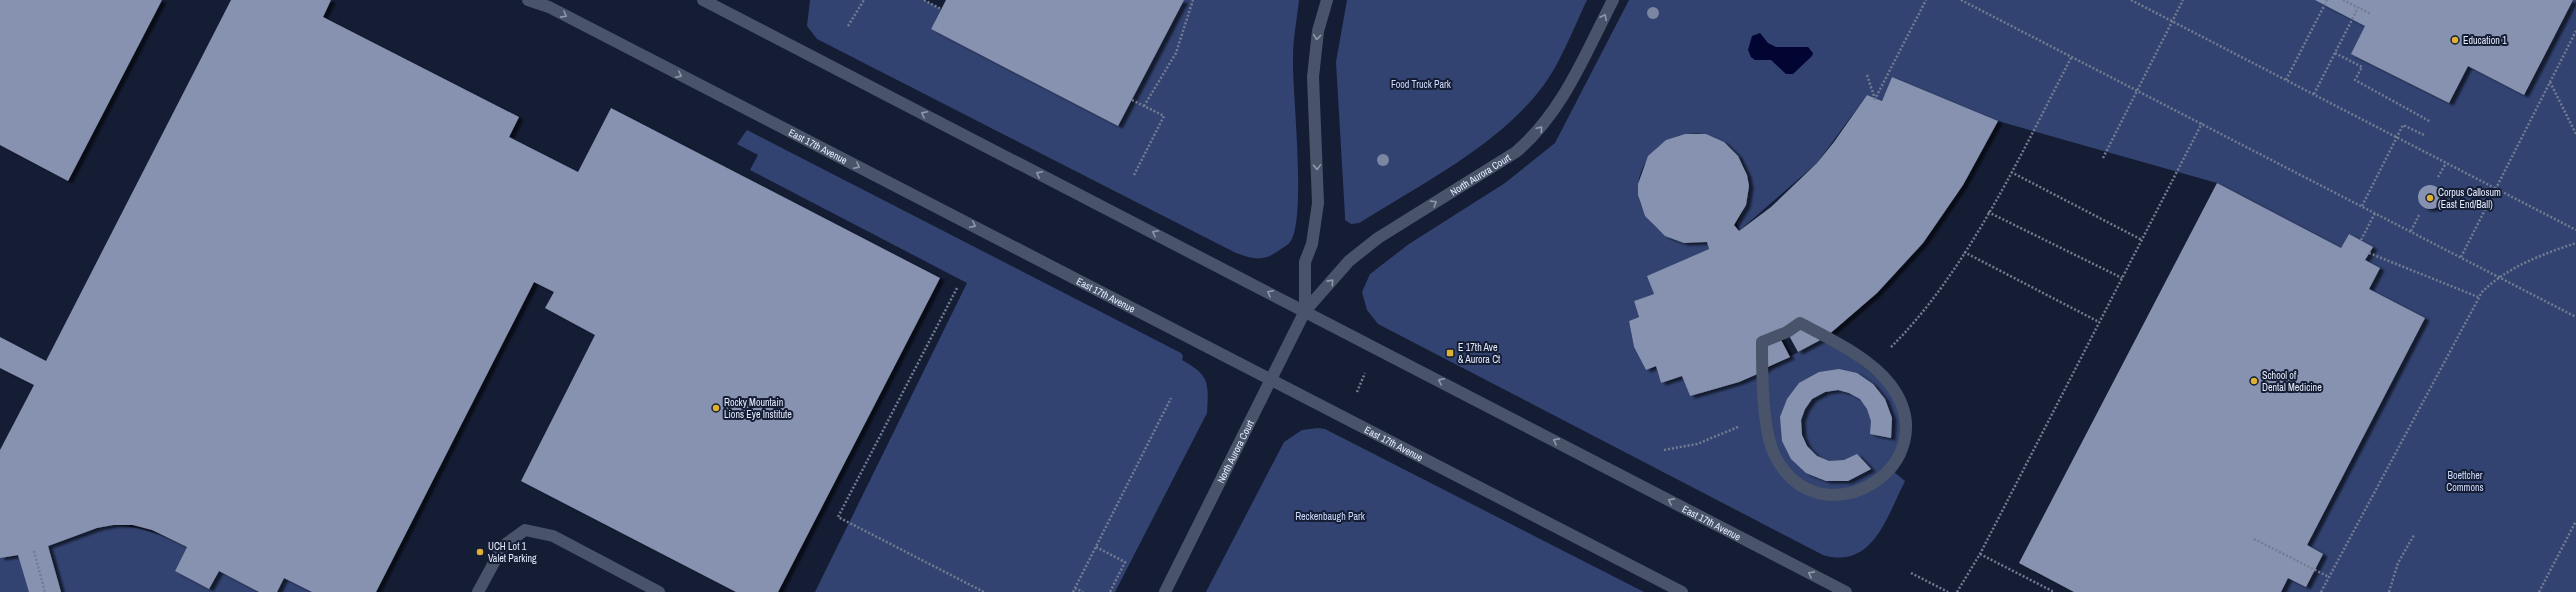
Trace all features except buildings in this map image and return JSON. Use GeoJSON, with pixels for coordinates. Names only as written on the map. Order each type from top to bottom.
{"type":"FeatureCollection","features":[{"type":"Feature","properties":{"kind":"street","name":"East 17th Avenue"},"geometry":{"type":"LineString","coordinates":[[528,0],[550,7],[1682,592]]}},
{"type":"Feature","properties":{"kind":"street","name":"East 17th Avenue"},"geometry":{"type":"LineString","coordinates":[[703,0],[1846,592]]}},
{"type":"Feature","properties":{"kind":"street","name":"North Aurora Court"},"geometry":{"type":"LineString","coordinates":[[1305,311],[1305,262],[1312,244],[1318,203],[1313,77],[1318,31],[1327,0]]}},
{"type":"Feature","properties":{"kind":"street","name":"North Aurora Court"},"geometry":{"type":"LineString","coordinates":[[1165,592],[1305,311],[1349,260],[1378,238],[1516,152],[1532,138],[1560,101],[1613,0]]}},
{"type":"Feature","properties":{"kind":"street"},"geometry":{"type":"LineString","coordinates":[[1800,323],[1868,364],[1881,374],[1897,394],[1902,404],[1906,429],[1900,454],[1893,466],[1873,484],[1861,490],[1835,495],[1822,494],[1810,490],[1788,475],[1781,466],[1770,444],[1766,411],[1762,342],[1787,332],[1800,323]]}},
{"type":"Feature","properties":{"kind":"street"},"geometry":{"type":"LineString","coordinates":[[478,592],[503,546],[525,530],[553,536],[659,592]]}},
{"type":"Feature","properties":{"kind":"path"},"geometry":{"type":"LineString","coordinates":[[848,26],[864,0]]}},
{"type":"Feature","properties":{"kind":"path"},"geometry":{"type":"LineString","coordinates":[[924,0],[941,9]]}},
{"type":"Feature","properties":{"kind":"path"},"geometry":{"type":"LineString","coordinates":[[1144,106],[1176,53],[1193,0]]}},
{"type":"Feature","properties":{"kind":"path"},"geometry":{"type":"LineString","coordinates":[[1867,74],[1875,99],[1926,0]]}},
{"type":"Feature","properties":{"kind":"path"},"geometry":{"type":"LineString","coordinates":[[1961,0],[2576,316]]}},
{"type":"Feature","properties":{"kind":"path"},"geometry":{"type":"LineString","coordinates":[[2131,0],[2576,230]]}},
{"type":"Feature","properties":{"kind":"path"},"geometry":{"type":"LineString","coordinates":[[2102,158],[2183,0]]}},
{"type":"Feature","properties":{"kind":"path"},"geometry":{"type":"LineString","coordinates":[[2286,80],[2327,0]]}},
{"type":"Feature","properties":{"kind":"path"},"geometry":{"type":"LineString","coordinates":[[2343,0],[2371,14]]}},
{"type":"Feature","properties":{"kind":"path"},"geometry":{"type":"LineString","coordinates":[[2314,94],[2358,8]]}},
{"type":"Feature","properties":{"kind":"path"},"geometry":{"type":"LineString","coordinates":[[2461,257],[2576,31]]}},
{"type":"Feature","properties":{"kind":"path"},"geometry":{"type":"LineString","coordinates":[[2335,53],[2362,67],[2355,80],[2431,122]]}},
{"type":"Feature","properties":{"kind":"path"},"geometry":{"type":"LineString","coordinates":[[1868,364],[1885,352],[1915,322],[1964,252],[1988,212],[2072,56]]}},
{"type":"Feature","properties":{"kind":"path"},"geometry":{"type":"LineString","coordinates":[[2550,82],[2576,134]]}},
{"type":"Feature","properties":{"kind":"path"},"geometry":{"type":"LineString","coordinates":[[1132,100],[1164,116],[1134,174]]}},
{"type":"Feature","properties":{"kind":"path"},"geometry":{"type":"LineString","coordinates":[[1957,592],[1980,554],[2202,123]]}},
{"type":"Feature","properties":{"kind":"path"},"geometry":{"type":"LineString","coordinates":[[2362,206],[2403,125],[2424,135]]}},
{"type":"Feature","properties":{"kind":"path"},"geometry":{"type":"LineString","coordinates":[[2438,177],[2446,163]]}},
{"type":"Feature","properties":{"kind":"path"},"geometry":{"type":"LineString","coordinates":[[2010,172],[2142,240]]}},
{"type":"Feature","properties":{"kind":"path"},"geometry":{"type":"LineString","coordinates":[[1988,212],[2122,278]]}},
{"type":"Feature","properties":{"kind":"path"},"geometry":{"type":"LineString","coordinates":[[2361,240],[2375,213]]}},
{"type":"Feature","properties":{"kind":"path"},"geometry":{"type":"LineString","coordinates":[[2411,231],[2419,215]]}},
{"type":"Feature","properties":{"kind":"path"},"geometry":{"type":"LineString","coordinates":[[2321,592],[2478,297],[2499,277],[2531,260],[2576,243]]}},
{"type":"Feature","properties":{"kind":"path"},"geometry":{"type":"LineString","coordinates":[[1964,252],[2100,322]]}},
{"type":"Feature","properties":{"kind":"path"},"geometry":{"type":"LineString","coordinates":[[2369,253],[2478,297]]}},
{"type":"Feature","properties":{"kind":"path"},"geometry":{"type":"LineString","coordinates":[[957,288],[838,517],[984,592]]}},
{"type":"Feature","properties":{"kind":"path"},"geometry":{"type":"LineString","coordinates":[[1354,398],[1368,368]]}},
{"type":"Feature","properties":{"kind":"path"},"geometry":{"type":"LineString","coordinates":[[1073,592],[1171,398]]}},
{"type":"Feature","properties":{"kind":"path"},"geometry":{"type":"LineString","coordinates":[[1664,450],[1697,444],[1733,429],[1766,411]]}},
{"type":"Feature","properties":{"kind":"path"},"geometry":{"type":"LineString","coordinates":[[2539,592],[2576,520]]}},
{"type":"Feature","properties":{"kind":"path"},"geometry":{"type":"LineString","coordinates":[[2389,592],[2398,563],[2414,535]]}},
{"type":"Feature","properties":{"kind":"path"},"geometry":{"type":"LineString","coordinates":[[2254,539],[2329,577]]}},
{"type":"Feature","properties":{"kind":"path"},"geometry":{"type":"LineString","coordinates":[[1096,547],[1125,562],[1110,592]]}},
{"type":"Feature","properties":{"kind":"path"},"geometry":{"type":"LineString","coordinates":[[34,551],[46,592]]}},
{"type":"Feature","properties":{"kind":"path"},"geometry":{"type":"LineString","coordinates":[[1980,554],[2054,592]]}},
{"type":"Feature","properties":{"kind":"path"},"geometry":{"type":"LineString","coordinates":[[1911,573],[1948,592]]}},
{"type":"Feature","properties":{"kind":"path"},"geometry":{"type":"LineString","coordinates":[[1075,588],[1083,592]]}},
{"type":"Feature","properties":{"kind":"green space"},"geometry":{"type":"Polygon","coordinates":[[[810,0],[924,0],[941,9],[931,29],[1118,126],[1183,0],[1299,0],[1294,36],[1293,58],[1298,154],[1298,209],[1295,229],[1290,242],[1268,257],[1253,258],[1236,253],[817,39],[807,26],[810,0]]]}},
{"type":"Feature","properties":{"kind":"green space","name":"Food Truck Park"},"geometry":{"type":"Polygon","coordinates":[[[1347,0],[1587,0],[1561,57],[1549,78],[1525,107],[1504,127],[1482,145],[1433,178],[1359,223],[1351,224],[1345,220],[1336,62],[1347,0]]]}},
{"type":"Feature","properties":{"kind":"green space","name":"Boettcher Commons"},"geometry":{"type":"Polygon","coordinates":[[[1629,0],[2362,0],[2375,7],[2352,54],[2449,103],[2468,66],[2524,95],[2573,0],[2576,0],[2576,592],[2281,592],[2425,318],[2369,289],[2380,268],[2365,260],[2372,247],[2349,234],[2341,248],[2217,183],[1998,121],[1892,77],[1882,101],[1867,95],[1817,163],[1739,231],[1737,223],[1744,208],[1748,192],[1747,176],[1740,160],[1720,141],[1698,134],[1676,137],[1658,148],[1644,165],[1638,186],[1642,208],[1659,230],[1669,237],[1682,242],[1707,242],[1709,249],[1648,276],[1654,294],[1634,301],[1639,317],[1629,321],[1634,347],[1646,370],[1656,366],[1661,383],[1682,376],[1690,396],[1762,372],[1826,337],[1897,394],[1905,417],[1893,471],[1905,481],[1892,509],[1876,537],[1866,547],[1854,555],[1840,558],[1823,555],[1378,324],[1367,310],[1362,292],[1370,274],[1409,244],[1505,183],[1555,143],[1629,0]]]}},
{"type":"Feature","properties":{"kind":"green space"},"geometry":{"type":"Polygon","coordinates":[[[747,130],[1181,353],[1183,356],[1182,360],[1198,370],[1202,375],[1205,380],[1208,394],[1207,413],[1115,592],[815,592],[967,283],[750,170],[758,155],[737,144],[747,130]]]}},
{"type":"Feature","properties":{"kind":"green space","name":"Reckenbaugh Park"},"geometry":{"type":"Polygon","coordinates":[[[1318,428],[1325,429],[1644,592],[1206,592],[1284,442],[1302,430],[1318,428]]]}},
{"type":"Feature","properties":{"kind":"green space"},"geometry":{"type":"Polygon","coordinates":[[[113,525],[142,529],[187,547],[175,571],[209,589],[219,571],[259,592],[0,592],[0,557],[15,555],[85,532],[113,525]]]}},
{"type":"Feature","properties":{"kind":"green space"},"geometry":{"type":"Polygon","coordinates":[[[284,578],[312,592],[277,592],[284,578]]]}},
{"type":"Feature","properties":{"kind":"shaded area"},"geometry":{"type":"Polygon","coordinates":[[[1760,33],[1768,43],[1776,47],[1808,47],[1813,53],[1812,56],[1793,74],[1786,74],[1771,60],[1755,60],[1751,57],[1748,50],[1752,36],[1760,33]]]}},
{"type":"Feature","properties":{"kind":"place","name":"Education 1"},"geometry":{"type":"Point","coordinates":[2455,40]}},
{"type":"Feature","properties":{"kind":"place","name":"Corpus Callosum (East End/Ball)"},"geometry":{"type":"Point","coordinates":[2430,198]}},
{"type":"Feature","properties":{"kind":"place","name":"E 17th Ave & Aurora Ct"},"geometry":{"type":"Point","coordinates":[1450,353]}},
{"type":"Feature","properties":{"kind":"place","name":"School of Dental Medicine"},"geometry":{"type":"Point","coordinates":[2254,381]}},
{"type":"Feature","properties":{"kind":"place","name":"Rocky Mountain Lions Eye Institute"},"geometry":{"type":"Point","coordinates":[716,408]}},
{"type":"Feature","properties":{"kind":"place","name":"UCH Lot 1 Valet Parking"},"geometry":{"type":"Point","coordinates":[480,552]}}]}
